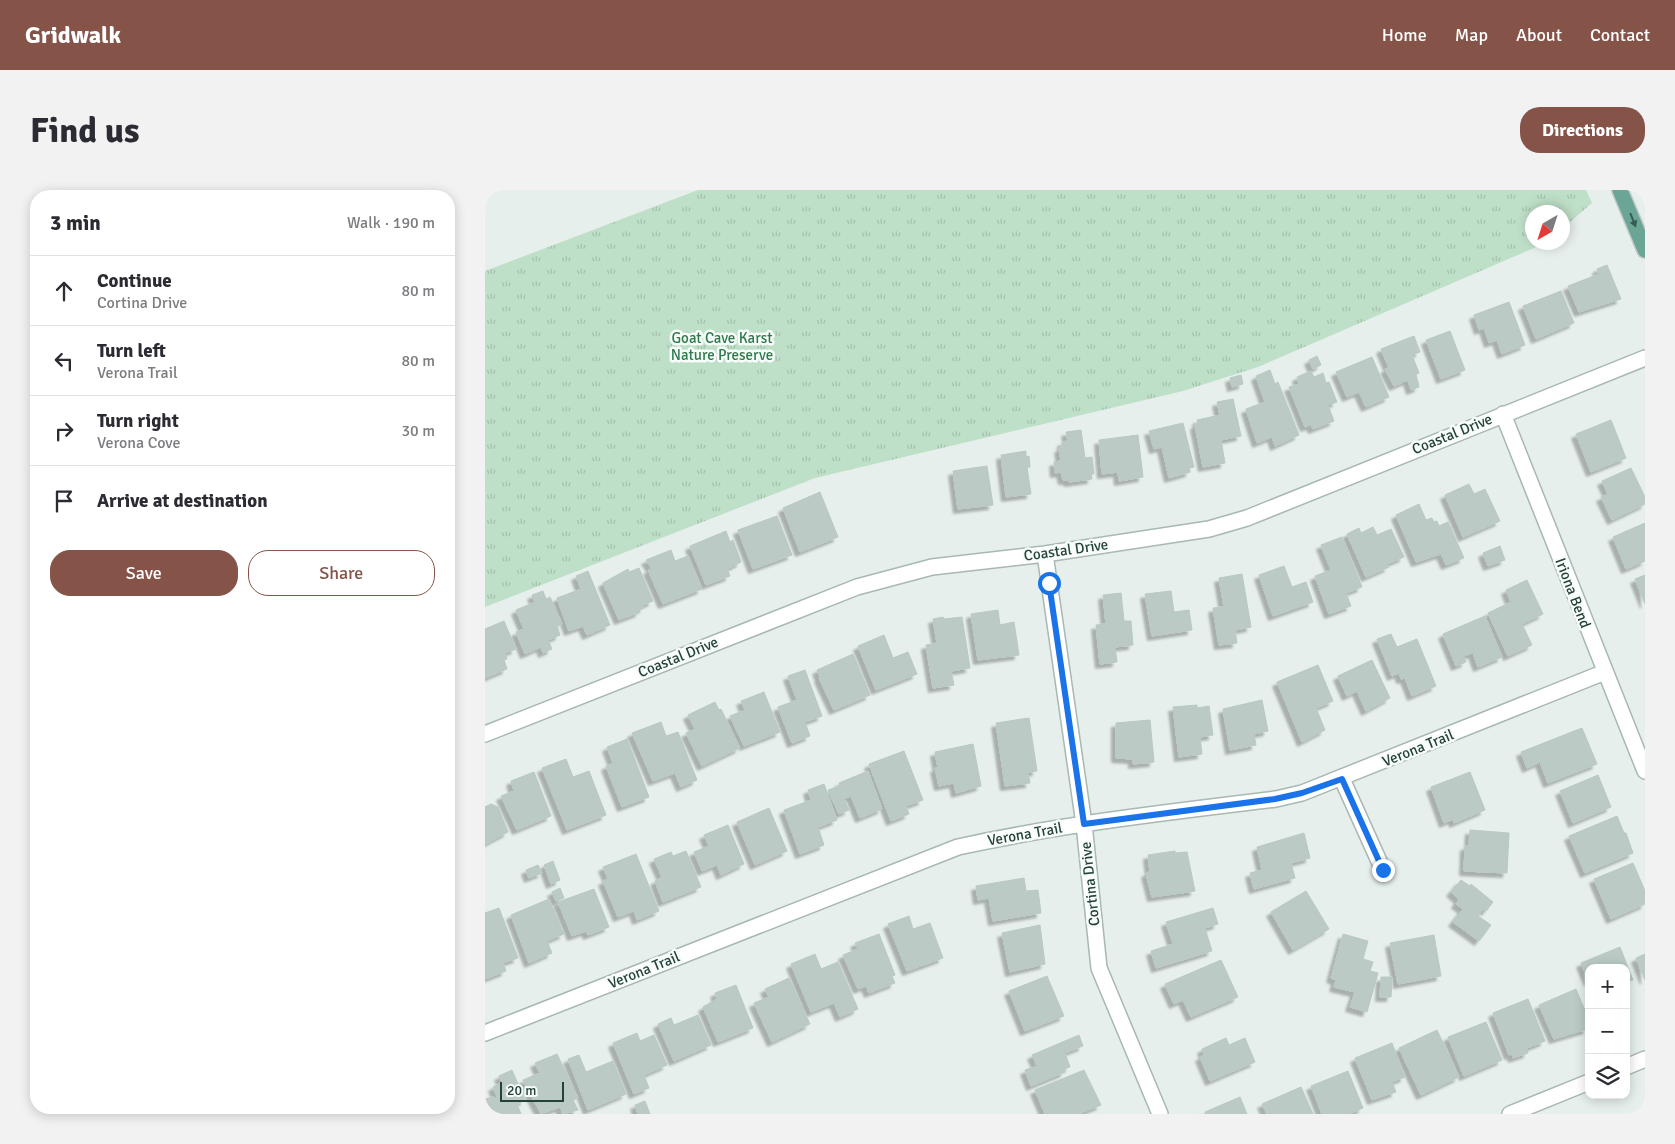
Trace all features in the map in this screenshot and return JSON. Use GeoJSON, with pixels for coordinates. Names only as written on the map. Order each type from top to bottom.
{"type":"FeatureCollection","features":[{"type":"Feature","properties":{"kind":"main road"},"geometry":{"type":"LineString","coordinates":[[1621,190],[1645,250]]}},
{"type":"Feature","properties":{"kind":"street","name":"Coastal Drive"},"geometry":{"type":"LineString","coordinates":[[485,734],[857,587],[932,567],[1045,554],[1209,529],[1247,518],[1645,358]]}},
{"type":"Feature","properties":{"kind":"street","name":"Iriona Bend"},"geometry":{"type":"LineString","coordinates":[[1503,414],[1645,771]]}},
{"type":"Feature","properties":{"kind":"street","name":"Cortina Drive"},"geometry":{"type":"LineString","coordinates":[[1045,554],[1084,824],[1099,968],[1160,1114]]}},
{"type":"Feature","properties":{"kind":"street","name":"Verona Trail"},"geometry":{"type":"LineString","coordinates":[[485,1033],[958,847],[1008,836],[1084,824],[1275,799],[1302,793],[1342,779],[1605,672]]}},
{"type":"Feature","properties":{"kind":"street"},"geometry":{"type":"LineString","coordinates":[[1342,779],[1383,870]]}},
{"type":"Feature","properties":{"kind":"street"},"geometry":{"type":"LineString","coordinates":[[1630,1065],[1645,1059]]}},
{"type":"Feature","properties":{"kind":"street"},"geometry":{"type":"LineString","coordinates":[[1509,1114],[1585,1084]]}},
{"type":"Feature","properties":{"kind":"green space","name":"Goat Cave Karst Nature Preserve"},"geometry":{"type":"Polygon","coordinates":[[[698,190],[1586,190],[1592,203],[1570,222],[1570,205],[1525,205],[1525,250],[1529,250],[1258,367],[1183,391],[815,478],[485,607],[485,271],[698,190]]]}},
{"type":"Feature","properties":{"kind":"building"},"geometry":{"type":"Polygon","coordinates":[[[1607,265],[1621,299],[1579,312],[1568,286],[1599,274],[1597,269],[1607,265]]]}},
{"type":"Feature","properties":{"kind":"building"},"geometry":{"type":"Polygon","coordinates":[[[1561,291],[1574,323],[1536,339],[1523,306],[1561,291]]]}},
{"type":"Feature","properties":{"kind":"building"},"geometry":{"type":"Polygon","coordinates":[[[1509,302],[1525,345],[1502,354],[1497,340],[1489,343],[1484,328],[1479,330],[1474,315],[1509,302]]]}},
{"type":"Feature","properties":{"kind":"building"},"geometry":{"type":"Polygon","coordinates":[[[1450,331],[1465,370],[1441,379],[1426,340],[1450,331]]]}},
{"type":"Feature","properties":{"kind":"building"},"geometry":{"type":"Polygon","coordinates":[[[1414,336],[1420,352],[1412,355],[1419,373],[1416,374],[1419,387],[1411,390],[1408,380],[1394,386],[1385,369],[1389,368],[1381,349],[1414,336]]]}},
{"type":"Feature","properties":{"kind":"building"},"geometry":{"type":"Polygon","coordinates":[[[1317,356],[1321,365],[1313,369],[1309,360],[1317,356]]]}},
{"type":"Feature","properties":{"kind":"building"},"geometry":{"type":"Polygon","coordinates":[[[1372,357],[1389,397],[1366,407],[1359,392],[1347,397],[1336,372],[1372,357]]]}},
{"type":"Feature","properties":{"kind":"building"},"geometry":{"type":"Polygon","coordinates":[[[1270,370],[1275,384],[1278,382],[1299,435],[1275,446],[1272,437],[1257,443],[1246,409],[1265,402],[1256,376],[1270,370]]]}},
{"type":"Feature","properties":{"kind":"building"},"geometry":{"type":"Polygon","coordinates":[[[1311,371],[1314,377],[1323,373],[1326,383],[1329,382],[1337,402],[1328,405],[1334,421],[1313,429],[1311,425],[1305,427],[1289,387],[1299,384],[1297,377],[1311,371]]]}},
{"type":"Feature","properties":{"kind":"building"},"geometry":{"type":"Polygon","coordinates":[[[1241,375],[1243,384],[1232,387],[1230,378],[1241,375]]]}},
{"type":"Feature","properties":{"kind":"building"},"geometry":{"type":"Polygon","coordinates":[[[1233,399],[1241,436],[1221,440],[1225,463],[1203,467],[1195,425],[1198,424],[1197,420],[1220,415],[1217,402],[1233,399]]]}},
{"type":"Feature","properties":{"kind":"building"},"geometry":{"type":"Polygon","coordinates":[[[1611,420],[1626,458],[1591,472],[1576,434],[1611,420]]]}},
{"type":"Feature","properties":{"kind":"building"},"geometry":{"type":"Polygon","coordinates":[[[1183,423],[1194,467],[1189,468],[1190,472],[1169,478],[1162,447],[1154,449],[1149,431],[1183,423]]]}},
{"type":"Feature","properties":{"kind":"building"},"geometry":{"type":"Polygon","coordinates":[[[1081,430],[1085,458],[1092,457],[1094,474],[1091,474],[1092,479],[1069,482],[1068,480],[1063,480],[1061,472],[1055,473],[1054,462],[1061,461],[1059,448],[1062,448],[1062,442],[1068,441],[1066,432],[1081,430]]]}},
{"type":"Feature","properties":{"kind":"building"},"geometry":{"type":"Polygon","coordinates":[[[1138,435],[1143,477],[1119,481],[1118,472],[1102,474],[1099,440],[1138,435]]]}},
{"type":"Feature","properties":{"kind":"building"},"geometry":{"type":"Polygon","coordinates":[[[1026,451],[1026,457],[1029,456],[1030,467],[1027,467],[1031,494],[1006,497],[1001,455],[1026,451]]]}},
{"type":"Feature","properties":{"kind":"building"},"geometry":{"type":"Polygon","coordinates":[[[987,466],[993,505],[958,509],[953,471],[987,466]]]}},
{"type":"Feature","properties":{"kind":"building"},"geometry":{"type":"Polygon","coordinates":[[[1631,468],[1645,497],[1645,504],[1612,520],[1601,497],[1608,494],[1602,481],[1631,468]]]}},
{"type":"Feature","properties":{"kind":"building"},"geometry":{"type":"Polygon","coordinates":[[[1469,484],[1474,494],[1485,489],[1500,521],[1463,537],[1445,495],[1469,484]]]}},
{"type":"Feature","properties":{"kind":"building"},"geometry":{"type":"Polygon","coordinates":[[[820,492],[838,537],[800,552],[783,508],[820,492]]]}},
{"type":"Feature","properties":{"kind":"building"},"geometry":{"type":"Polygon","coordinates":[[[1419,504],[1426,520],[1432,518],[1434,522],[1437,521],[1439,526],[1448,522],[1464,558],[1446,565],[1441,554],[1416,562],[1396,515],[1419,504]]]}},
{"type":"Feature","properties":{"kind":"building"},"geometry":{"type":"Polygon","coordinates":[[[777,516],[792,555],[753,569],[738,530],[777,516]]]}},
{"type":"Feature","properties":{"kind":"building"},"geometry":{"type":"Polygon","coordinates":[[[1645,523],[1645,561],[1626,569],[1613,537],[1645,523]]]}},
{"type":"Feature","properties":{"kind":"building"},"geometry":{"type":"Polygon","coordinates":[[[1373,527],[1377,535],[1391,529],[1404,557],[1387,564],[1389,567],[1366,577],[1347,534],[1359,528],[1361,533],[1373,527]]]}},
{"type":"Feature","properties":{"kind":"building"},"geometry":{"type":"Polygon","coordinates":[[[726,531],[730,542],[733,540],[741,562],[727,569],[730,576],[706,585],[690,546],[726,531]]]}},
{"type":"Feature","properties":{"kind":"building"},"geometry":{"type":"Polygon","coordinates":[[[1342,537],[1362,587],[1346,593],[1351,606],[1329,614],[1315,576],[1331,570],[1321,545],[1342,537]]]}},
{"type":"Feature","properties":{"kind":"building"},"geometry":{"type":"Polygon","coordinates":[[[1500,546],[1505,560],[1488,566],[1483,553],[1500,546]]]}},
{"type":"Feature","properties":{"kind":"building"},"geometry":{"type":"Polygon","coordinates":[[[671,550],[675,561],[688,556],[702,589],[663,604],[648,570],[652,569],[646,560],[671,550]]]}},
{"type":"Feature","properties":{"kind":"building"},"geometry":{"type":"Polygon","coordinates":[[[1284,566],[1292,587],[1306,582],[1313,602],[1273,616],[1259,575],[1284,566]]]}},
{"type":"Feature","properties":{"kind":"building"},"geometry":{"type":"Polygon","coordinates":[[[639,568],[653,601],[643,605],[644,608],[639,610],[640,612],[619,620],[603,583],[628,569],[629,572],[639,568]]]}},
{"type":"Feature","properties":{"kind":"building"},"geometry":{"type":"Polygon","coordinates":[[[588,571],[610,625],[587,635],[583,626],[569,631],[557,598],[581,589],[576,576],[588,571]]]}},
{"type":"Feature","properties":{"kind":"building"},"geometry":{"type":"Polygon","coordinates":[[[1242,574],[1251,627],[1235,630],[1237,643],[1219,645],[1213,608],[1224,607],[1219,578],[1242,574]]]}},
{"type":"Feature","properties":{"kind":"building"},"geometry":{"type":"Polygon","coordinates":[[[1645,575],[1645,604],[1635,579],[1645,575]]]}},
{"type":"Feature","properties":{"kind":"building"},"geometry":{"type":"Polygon","coordinates":[[[1527,580],[1543,614],[1522,624],[1532,645],[1508,656],[1488,613],[1511,602],[1506,590],[1527,580]]]}},
{"type":"Feature","properties":{"kind":"building"},"geometry":{"type":"Polygon","coordinates":[[[543,591],[546,599],[550,597],[562,624],[557,626],[560,635],[548,640],[552,649],[543,653],[541,647],[525,654],[516,632],[524,629],[516,610],[535,602],[532,595],[543,591]]]}},
{"type":"Feature","properties":{"kind":"building"},"geometry":{"type":"Polygon","coordinates":[[[1171,591],[1174,612],[1189,610],[1192,630],[1152,636],[1145,594],[1171,591]]]}},
{"type":"Feature","properties":{"kind":"building"},"geometry":{"type":"Polygon","coordinates":[[[1121,593],[1124,621],[1131,621],[1133,645],[1115,647],[1117,662],[1100,664],[1096,625],[1106,624],[1103,595],[1121,593]]]}},
{"type":"Feature","properties":{"kind":"building"},"geometry":{"type":"Polygon","coordinates":[[[998,610],[1000,625],[1014,622],[1019,655],[978,660],[971,614],[998,610]]]}},
{"type":"Feature","properties":{"kind":"building"},"geometry":{"type":"Polygon","coordinates":[[[1485,616],[1502,657],[1478,667],[1473,653],[1464,656],[1466,662],[1456,666],[1443,634],[1485,616]]]}},
{"type":"Feature","properties":{"kind":"building"},"geometry":{"type":"Polygon","coordinates":[[[943,617],[944,619],[962,617],[970,668],[951,671],[954,685],[933,688],[926,645],[937,643],[933,619],[943,617]]]}},
{"type":"Feature","properties":{"kind":"building"},"geometry":{"type":"Polygon","coordinates":[[[504,621],[516,649],[505,653],[507,659],[504,660],[507,669],[485,678],[485,629],[504,621]]]}},
{"type":"Feature","properties":{"kind":"building"},"geometry":{"type":"Polygon","coordinates":[[[1391,634],[1397,647],[1417,639],[1436,686],[1412,696],[1405,678],[1401,679],[1399,673],[1392,676],[1377,639],[1391,634]]]}},
{"type":"Feature","properties":{"kind":"building"},"geometry":{"type":"Polygon","coordinates":[[[884,635],[893,658],[908,652],[917,674],[876,690],[858,646],[884,635]]]}},
{"type":"Feature","properties":{"kind":"building"},"geometry":{"type":"Polygon","coordinates":[[[853,654],[870,695],[834,710],[817,670],[853,654]]]}},
{"type":"Feature","properties":{"kind":"building"},"geometry":{"type":"Polygon","coordinates":[[[1372,660],[1390,698],[1366,711],[1357,691],[1347,696],[1338,676],[1372,660]]]}},
{"type":"Feature","properties":{"kind":"building"},"geometry":{"type":"Polygon","coordinates":[[[1318,665],[1333,701],[1316,708],[1325,730],[1302,742],[1277,682],[1318,665]]]}},
{"type":"Feature","properties":{"kind":"building"},"geometry":{"type":"Polygon","coordinates":[[[805,670],[822,716],[805,722],[810,736],[792,743],[778,707],[797,700],[788,676],[805,670]]]}},
{"type":"Feature","properties":{"kind":"building"},"geometry":{"type":"Polygon","coordinates":[[[764,692],[780,732],[744,746],[730,716],[745,710],[741,701],[764,692]]]}},
{"type":"Feature","properties":{"kind":"building"},"geometry":{"type":"Polygon","coordinates":[[[1262,700],[1268,731],[1254,734],[1256,745],[1230,750],[1223,709],[1262,700]]]}},
{"type":"Feature","properties":{"kind":"building"},"geometry":{"type":"Polygon","coordinates":[[[715,702],[719,710],[721,709],[740,748],[702,766],[686,733],[695,729],[688,715],[715,702]]]}},
{"type":"Feature","properties":{"kind":"building"},"geometry":{"type":"Polygon","coordinates":[[[1197,705],[1197,708],[1209,706],[1213,735],[1200,737],[1202,754],[1179,757],[1173,707],[1197,705]]]}},
{"type":"Feature","properties":{"kind":"building"},"geometry":{"type":"Polygon","coordinates":[[[1029,718],[1037,771],[1028,772],[1030,783],[1005,786],[996,723],[1029,718]]]}},
{"type":"Feature","properties":{"kind":"building"},"geometry":{"type":"Polygon","coordinates":[[[1150,720],[1154,762],[1133,764],[1133,759],[1116,758],[1116,723],[1150,720]]]}},
{"type":"Feature","properties":{"kind":"building"},"geometry":{"type":"Polygon","coordinates":[[[661,722],[666,736],[678,732],[697,780],[681,787],[675,773],[653,781],[632,733],[661,722]]]}},
{"type":"Feature","properties":{"kind":"building"},"geometry":{"type":"Polygon","coordinates":[[[1582,728],[1597,764],[1548,783],[1540,762],[1527,768],[1521,752],[1582,728]]]}},
{"type":"Feature","properties":{"kind":"building"},"geometry":{"type":"Polygon","coordinates":[[[627,739],[649,797],[622,807],[606,766],[613,763],[607,747],[627,739]]]}},
{"type":"Feature","properties":{"kind":"building"},"geometry":{"type":"Polygon","coordinates":[[[973,744],[981,786],[956,793],[954,783],[939,786],[935,768],[938,768],[935,752],[973,744]]]}},
{"type":"Feature","properties":{"kind":"building"},"geometry":{"type":"Polygon","coordinates":[[[904,751],[923,800],[906,806],[909,814],[891,821],[869,764],[904,751]]]}},
{"type":"Feature","properties":{"kind":"building"},"geometry":{"type":"Polygon","coordinates":[[[566,759],[573,777],[589,771],[606,815],[567,830],[542,768],[566,759]]]}},
{"type":"Feature","properties":{"kind":"building"},"geometry":{"type":"Polygon","coordinates":[[[868,771],[882,809],[860,818],[851,796],[844,799],[849,810],[839,814],[828,790],[840,786],[839,783],[868,771]]]}},
{"type":"Feature","properties":{"kind":"building"},"geometry":{"type":"Polygon","coordinates":[[[534,772],[551,816],[517,830],[501,796],[514,791],[511,781],[534,772]]]}},
{"type":"Feature","properties":{"kind":"building"},"geometry":{"type":"Polygon","coordinates":[[[1470,772],[1485,810],[1454,823],[1453,819],[1444,823],[1431,787],[1470,772]]]}},
{"type":"Feature","properties":{"kind":"building"},"geometry":{"type":"Polygon","coordinates":[[[1598,775],[1611,807],[1573,823],[1560,791],[1598,775]]]}},
{"type":"Feature","properties":{"kind":"building"},"geometry":{"type":"Polygon","coordinates":[[[824,784],[837,820],[818,827],[824,845],[800,854],[784,810],[811,800],[808,790],[824,784]]]}},
{"type":"Feature","properties":{"kind":"building"},"geometry":{"type":"Polygon","coordinates":[[[491,804],[498,807],[508,832],[485,844],[485,807],[491,804]]]}},
{"type":"Feature","properties":{"kind":"building"},"geometry":{"type":"Polygon","coordinates":[[[769,808],[787,851],[755,865],[737,822],[769,808]]]}},
{"type":"Feature","properties":{"kind":"building"},"geometry":{"type":"Polygon","coordinates":[[[1617,816],[1624,833],[1626,833],[1633,853],[1585,873],[1569,836],[1617,816]]]}},
{"type":"Feature","properties":{"kind":"building"},"geometry":{"type":"Polygon","coordinates":[[[728,825],[744,864],[721,875],[717,865],[702,871],[694,852],[709,846],[704,835],[728,825]]]}},
{"type":"Feature","properties":{"kind":"building"},"geometry":{"type":"Polygon","coordinates":[[[1470,830],[1509,833],[1507,873],[1464,871],[1465,846],[1469,846],[1470,830]]]}},
{"type":"Feature","properties":{"kind":"building"},"geometry":{"type":"Polygon","coordinates":[[[1304,833],[1310,858],[1291,863],[1295,878],[1254,889],[1250,873],[1262,870],[1257,847],[1304,833]]]}},
{"type":"Feature","properties":{"kind":"building"},"geometry":{"type":"Polygon","coordinates":[[[686,851],[701,887],[663,902],[655,881],[662,877],[654,859],[671,852],[673,856],[686,851]]]}},
{"type":"Feature","properties":{"kind":"building"},"geometry":{"type":"Polygon","coordinates":[[[1175,851],[1175,853],[1187,852],[1195,891],[1152,897],[1146,873],[1150,872],[1148,855],[1175,851]]]}},
{"type":"Feature","properties":{"kind":"building"},"geometry":{"type":"Polygon","coordinates":[[[636,854],[659,911],[637,920],[634,911],[618,917],[603,881],[608,879],[603,867],[636,854]]]}},
{"type":"Feature","properties":{"kind":"building"},"geometry":{"type":"Polygon","coordinates":[[[553,861],[560,880],[551,884],[544,865],[553,861]]]}},
{"type":"Feature","properties":{"kind":"building"},"geometry":{"type":"Polygon","coordinates":[[[1633,863],[1645,891],[1645,904],[1611,919],[1594,879],[1633,863]]]}},
{"type":"Feature","properties":{"kind":"building"},"geometry":{"type":"Polygon","coordinates":[[[538,865],[542,873],[529,878],[526,870],[538,865]]]}},
{"type":"Feature","properties":{"kind":"building"},"geometry":{"type":"Polygon","coordinates":[[[1024,878],[1026,891],[1038,890],[1041,913],[993,921],[989,898],[978,900],[976,886],[1024,878]]]}},
{"type":"Feature","properties":{"kind":"building"},"geometry":{"type":"Polygon","coordinates":[[[1461,880],[1470,886],[1471,884],[1493,902],[1486,911],[1483,909],[1478,916],[1491,925],[1479,941],[1453,922],[1463,909],[1456,904],[1459,899],[1451,892],[1461,880]]]}},
{"type":"Feature","properties":{"kind":"building"},"geometry":{"type":"Polygon","coordinates":[[[560,888],[564,898],[556,901],[552,892],[560,888]]]}},
{"type":"Feature","properties":{"kind":"building"},"geometry":{"type":"Polygon","coordinates":[[[594,889],[609,927],[588,935],[586,931],[572,936],[558,902],[594,889]]]}},
{"type":"Feature","properties":{"kind":"building"},"geometry":{"type":"Polygon","coordinates":[[[1306,891],[1329,929],[1293,950],[1271,912],[1306,891]]]}},
{"type":"Feature","properties":{"kind":"building"},"geometry":{"type":"Polygon","coordinates":[[[549,899],[564,934],[547,941],[552,953],[529,963],[511,915],[549,899]]]}},
{"type":"Feature","properties":{"kind":"building"},"geometry":{"type":"Polygon","coordinates":[[[499,908],[518,958],[503,963],[506,971],[485,979],[485,913],[499,908]]]}},
{"type":"Feature","properties":{"kind":"building"},"geometry":{"type":"Polygon","coordinates":[[[1213,908],[1218,924],[1205,928],[1212,951],[1156,968],[1151,951],[1173,944],[1166,922],[1213,908]]]}},
{"type":"Feature","properties":{"kind":"building"},"geometry":{"type":"Polygon","coordinates":[[[909,916],[913,929],[930,923],[943,958],[907,971],[888,924],[909,916]]]}},
{"type":"Feature","properties":{"kind":"building"},"geometry":{"type":"Polygon","coordinates":[[[1040,925],[1045,964],[1010,972],[1002,933],[1040,925]]]}},
{"type":"Feature","properties":{"kind":"building"},"geometry":{"type":"Polygon","coordinates":[[[879,934],[895,975],[892,976],[895,983],[869,993],[866,986],[858,989],[843,955],[858,949],[855,943],[879,934]]]}},
{"type":"Feature","properties":{"kind":"building"},"geometry":{"type":"Polygon","coordinates":[[[1343,934],[1368,941],[1363,959],[1373,962],[1370,971],[1378,973],[1367,1012],[1350,1007],[1355,992],[1334,987],[1336,980],[1331,978],[1343,934]]]}},
{"type":"Feature","properties":{"kind":"building"},"geometry":{"type":"Polygon","coordinates":[[[1434,935],[1441,976],[1398,984],[1390,943],[1434,935]]]}},
{"type":"Feature","properties":{"kind":"building"},"geometry":{"type":"Polygon","coordinates":[[[1620,947],[1627,964],[1585,964],[1585,972],[1581,963],[1620,947]]]}},
{"type":"Feature","properties":{"kind":"building"},"geometry":{"type":"Polygon","coordinates":[[[815,954],[821,969],[838,962],[858,1009],[840,1017],[834,1003],[811,1012],[791,964],[815,954]]]}},
{"type":"Feature","properties":{"kind":"building"},"geometry":{"type":"Polygon","coordinates":[[[1645,954],[1645,980],[1636,958],[1645,954]]]}},
{"type":"Feature","properties":{"kind":"building"},"geometry":{"type":"Polygon","coordinates":[[[1221,960],[1238,997],[1191,1017],[1183,1000],[1174,1004],[1165,984],[1221,960]]]}},
{"type":"Feature","properties":{"kind":"building"},"geometry":{"type":"Polygon","coordinates":[[[1047,976],[1064,1016],[1025,1031],[1009,991],[1047,976]]]}},
{"type":"Feature","properties":{"kind":"building"},"geometry":{"type":"Polygon","coordinates":[[[1381,977],[1392,977],[1391,997],[1380,997],[1381,977]]]}},
{"type":"Feature","properties":{"kind":"building"},"geometry":{"type":"Polygon","coordinates":[[[789,978],[810,1024],[772,1042],[754,1003],[769,997],[765,989],[789,978]]]}},
{"type":"Feature","properties":{"kind":"building"},"geometry":{"type":"Polygon","coordinates":[[[736,985],[753,1028],[718,1042],[703,1007],[717,999],[715,993],[736,985]]]}},
{"type":"Feature","properties":{"kind":"building"},"geometry":{"type":"Polygon","coordinates":[[[1576,989],[1585,1010],[1585,1030],[1554,1039],[1539,1005],[1576,989]]]}},
{"type":"Feature","properties":{"kind":"building"},"geometry":{"type":"Polygon","coordinates":[[[1528,999],[1545,1041],[1527,1048],[1528,1053],[1513,1058],[1512,1054],[1509,1055],[1493,1013],[1528,999]]]}},
{"type":"Feature","properties":{"kind":"building"},"geometry":{"type":"Polygon","coordinates":[[[698,1015],[711,1045],[674,1061],[658,1024],[671,1018],[674,1025],[698,1015]]]}},
{"type":"Feature","properties":{"kind":"building"},"geometry":{"type":"Polygon","coordinates":[[[1486,1022],[1502,1060],[1464,1076],[1448,1037],[1486,1022]]]}},
{"type":"Feature","properties":{"kind":"building"},"geometry":{"type":"Polygon","coordinates":[[[1437,1030],[1459,1077],[1421,1095],[1399,1048],[1437,1030]]]}},
{"type":"Feature","properties":{"kind":"building"},"geometry":{"type":"Polygon","coordinates":[[[637,1033],[640,1041],[654,1035],[667,1065],[644,1075],[649,1088],[634,1094],[613,1043],[637,1033]]]}},
{"type":"Feature","properties":{"kind":"building"},"geometry":{"type":"Polygon","coordinates":[[[1079,1035],[1083,1046],[1065,1053],[1070,1067],[1064,1069],[1065,1072],[1031,1086],[1025,1070],[1037,1066],[1032,1055],[1079,1035]]]}},
{"type":"Feature","properties":{"kind":"building"},"geometry":{"type":"Polygon","coordinates":[[[1226,1038],[1229,1045],[1245,1038],[1255,1062],[1210,1081],[1200,1057],[1204,1055],[1202,1049],[1226,1038]]]}},
{"type":"Feature","properties":{"kind":"building"},"geometry":{"type":"Polygon","coordinates":[[[1392,1043],[1405,1077],[1392,1082],[1396,1092],[1372,1100],[1355,1058],[1392,1043]]]}},
{"type":"Feature","properties":{"kind":"building"},"geometry":{"type":"Polygon","coordinates":[[[557,1054],[578,1098],[573,1100],[578,1110],[563,1114],[560,1107],[541,1114],[523,1080],[540,1073],[535,1063],[557,1054]]]}},
{"type":"Feature","properties":{"kind":"building"},"geometry":{"type":"Polygon","coordinates":[[[579,1055],[586,1072],[613,1061],[626,1094],[588,1110],[568,1059],[579,1055]]]}},
{"type":"Feature","properties":{"kind":"building"},"geometry":{"type":"Polygon","coordinates":[[[512,1070],[525,1100],[517,1104],[521,1114],[485,1114],[485,1099],[493,1097],[498,1099],[493,1087],[502,1082],[499,1076],[512,1070]]]}},
{"type":"Feature","properties":{"kind":"building"},"geometry":{"type":"Polygon","coordinates":[[[1084,1070],[1101,1105],[1078,1114],[1045,1114],[1035,1090],[1084,1070]]]}},
{"type":"Feature","properties":{"kind":"building"},"geometry":{"type":"Polygon","coordinates":[[[1348,1071],[1363,1108],[1348,1114],[1322,1114],[1311,1086],[1348,1071]]]}},
{"type":"Feature","properties":{"kind":"building"},"geometry":{"type":"Polygon","coordinates":[[[1301,1087],[1313,1114],[1267,1114],[1262,1104],[1301,1087]]]}},
{"type":"Feature","properties":{"kind":"building"},"geometry":{"type":"Polygon","coordinates":[[[1240,1097],[1247,1114],[1206,1114],[1205,1112],[1240,1097]]]}},
{"type":"Feature","properties":{"kind":"building"},"geometry":{"type":"Polygon","coordinates":[[[645,1101],[650,1114],[638,1114],[635,1105],[645,1101]]]}},
{"type":"Feature","properties":{"kind":"route"},"geometry":{"type":"LineString","coordinates":[[1049,583],[1084,824],[1275,799],[1302,793],[1342,779],[1383,870]]}}]}
